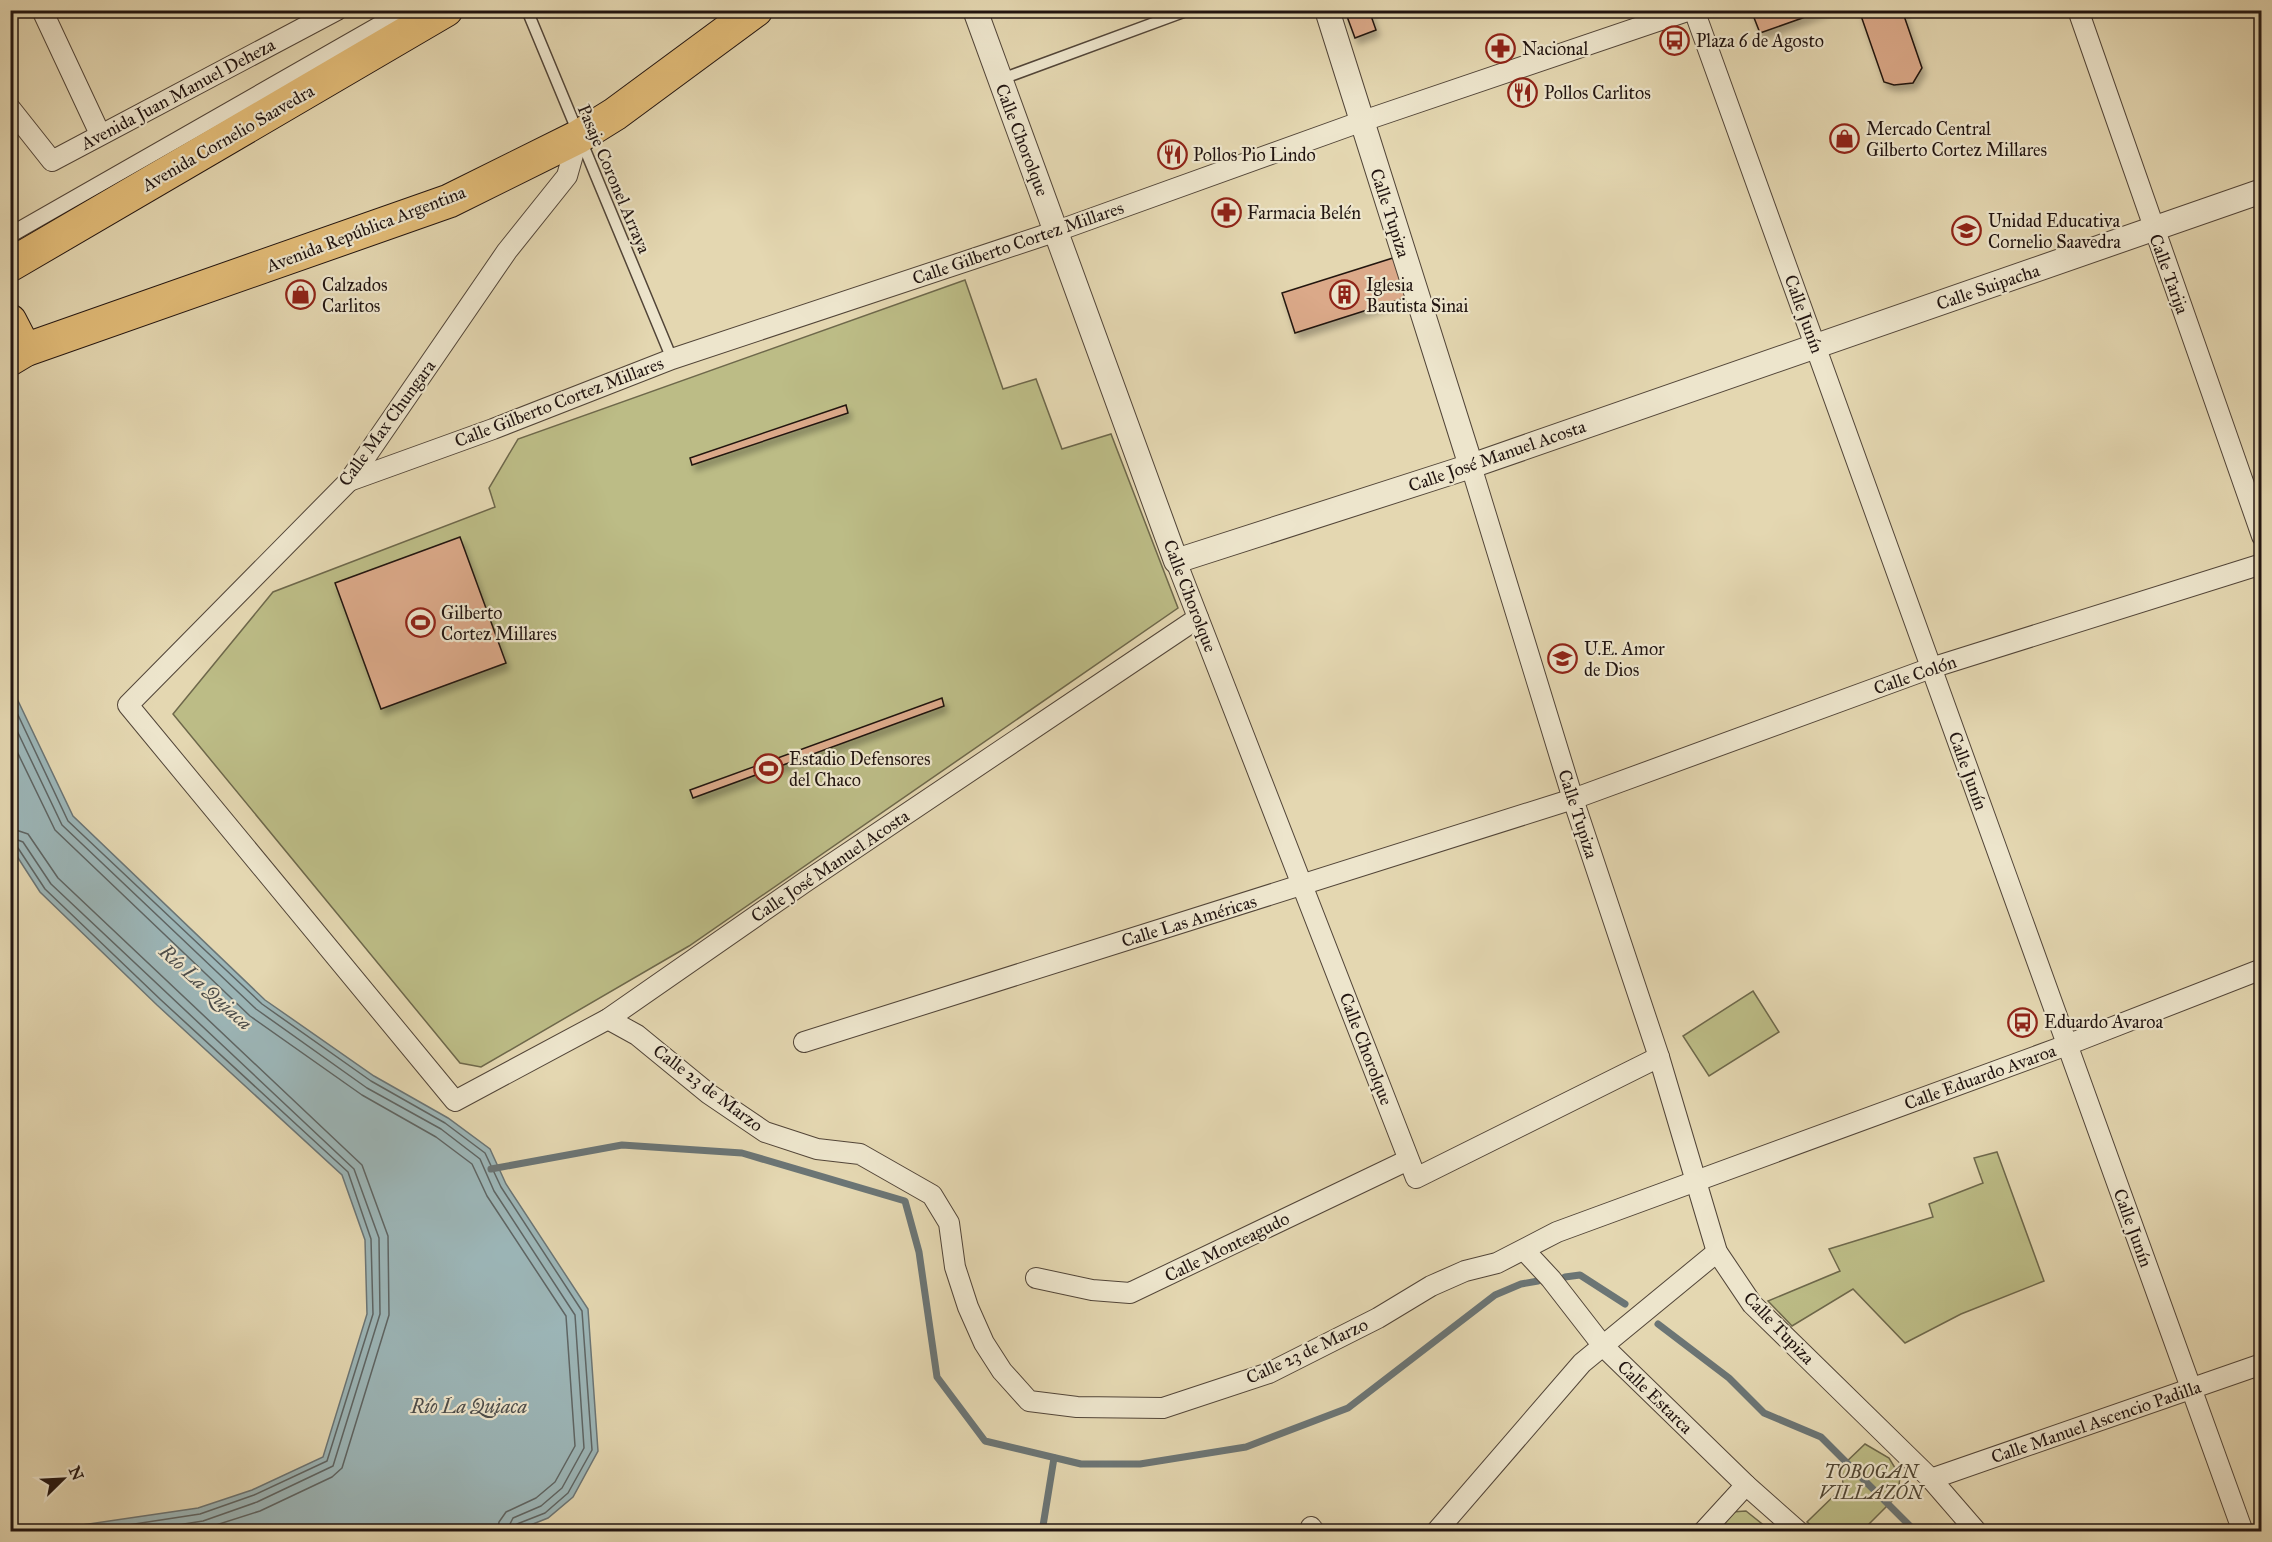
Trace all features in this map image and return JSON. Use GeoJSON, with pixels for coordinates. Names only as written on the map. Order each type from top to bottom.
{"type":"FeatureCollection","features":[{"type":"Feature","properties":{"kind":"highway","name":"Avenida Cornelio Saavedra"},"geometry":{"type":"LineString","coordinates":[[10,265],[446,10]]}},
{"type":"Feature","properties":{"kind":"highway","name":"Avenida República Argentina"},"geometry":{"type":"LineString","coordinates":[[18,354],[449,201],[578,137],[615,114],[756,10]]}},
{"type":"Feature","properties":{"kind":"highway"},"geometry":{"type":"LineString","coordinates":[[10,321],[18,354]]}},
{"type":"Feature","properties":{"kind":"street"},"geometry":{"type":"LineString","coordinates":[[42,10],[100,134]]}},
{"type":"Feature","properties":{"kind":"street","name":"Avenida Juan Manuel Deheza"},"geometry":{"type":"LineString","coordinates":[[10,108],[52,161],[337,10]]}},
{"type":"Feature","properties":{"kind":"street"},"geometry":{"type":"LineString","coordinates":[[10,235],[404,10]]}},
{"type":"Feature","properties":{"kind":"street","name":"Calle Chorolque"},"geometry":{"type":"LineString","coordinates":[[975,10],[1176,561],[1412,1169]]}},
{"type":"Feature","properties":{"kind":"street","name":"Calle Tupiza"},"geometry":{"type":"LineString","coordinates":[[1327,10],[1360,122],[1471,466],[1573,799],[1698,1181],[1717,1252],[1752,1304],[1931,1479],[1977,1532]]}},
{"type":"Feature","properties":{"kind":"street","name":"Calle Gilberto Cortez Millares"},"geometry":{"type":"LineString","coordinates":[[349,481],[493,429],[672,358],[1057,231],[1360,122],[1692,10]]}},
{"type":"Feature","properties":{"kind":"street","name":"Calle Junín"},"geometry":{"type":"LineString","coordinates":[[1692,10],[2243,1532]]}},
{"type":"Feature","properties":{"kind":"street","name":"Calle Tarija"},"geometry":{"type":"LineString","coordinates":[[2078,10],[2262,536]]}},
{"type":"Feature","properties":{"kind":"street","name":"Calle Max Chungara"},"geometry":{"type":"LineString","coordinates":[[455,1101],[128,705],[349,481],[507,251],[567,176],[578,137]]}},
{"type":"Feature","properties":{"kind":"street","name":"Calle Suipacha"},"geometry":{"type":"LineString","coordinates":[[1816,348],[2262,191]]}},
{"type":"Feature","properties":{"kind":"street","name":"Calle José Manuel Acosta"},"geometry":{"type":"LineString","coordinates":[[1176,561],[1471,466],[1816,348]]}},
{"type":"Feature","properties":{"kind":"street","name":"Calle Colón"},"geometry":{"type":"LineString","coordinates":[[1573,799],[1931,668],[2262,564]]}},
{"type":"Feature","properties":{"kind":"street","name":"Calle José Manuel Acosta"},"geometry":{"type":"LineString","coordinates":[[455,1101],[608,1019],[805,882],[1198,618]]}},
{"type":"Feature","properties":{"kind":"street","name":"Calle Las Américas"},"geometry":{"type":"LineString","coordinates":[[804,1042],[1573,799]]}},
{"type":"Feature","properties":{"kind":"street","name":"Calle Eduardo Avaroa"},"geometry":{"type":"LineString","coordinates":[[1698,1181],[2067,1045],[2262,969]]}},
{"type":"Feature","properties":{"kind":"street","name":"Calle 23 de Marzo"},"geometry":{"type":"LineString","coordinates":[[608,1019],[637,1035],[709,1094],[765,1132],[816,1149],[860,1154],[932,1196],[948,1223],[956,1267],[968,1307],[984,1343],[1002,1371],[1029,1401],[1077,1407],[1163,1408],[1269,1373],[1378,1318],[1431,1286],[1525,1251],[1557,1232],[1698,1181]]}},
{"type":"Feature","properties":{"kind":"street","name":"Calle Monteagudo"},"geometry":{"type":"LineString","coordinates":[[1036,1278],[1092,1290],[1130,1293],[1659,1057]]}},
{"type":"Feature","properties":{"kind":"street","name":"Calle Estarca"},"geometry":{"type":"LineString","coordinates":[[1525,1251],[1551,1279],[1603,1346],[1746,1485],[1799,1532]]}},
{"type":"Feature","properties":{"kind":"street"},"geometry":{"type":"LineString","coordinates":[[1436,1532],[1582,1364],[1717,1252]]}},
{"type":"Feature","properties":{"kind":"street","name":"Calle Manuel Ascencio Padilla"},"geometry":{"type":"LineString","coordinates":[[1931,1479],[2262,1364]]}},
{"type":"Feature","properties":{"kind":"street"},"geometry":{"type":"LineString","coordinates":[[1703,1532],[1746,1485]]}},
{"type":"Feature","properties":{"kind":"lane","name":"Pasaje Coronel Arraya"},"geometry":{"type":"LineString","coordinates":[[527,10],[672,358]]}},
{"type":"Feature","properties":{"kind":"lane"},"geometry":{"type":"LineString","coordinates":[[999,80],[1189,10]]}},
{"type":"Feature","properties":{"kind":"green space","name":"Estadio Defensores del Chaco"},"geometry":{"type":"Polygon","coordinates":[[[965,280],[1003,389],[1036,379],[1062,449],[1111,434],[1178,608],[689,946],[481,1067],[460,1063],[173,714],[273,592],[495,507],[489,488],[518,439],[965,280]]]}},
{"type":"Feature","properties":{"kind":"green space"},"geometry":{"type":"Polygon","coordinates":[[[1753,991],[1779,1032],[1709,1076],[1683,1036],[1753,991]]]}},
{"type":"Feature","properties":{"kind":"green space"},"geometry":{"type":"Polygon","coordinates":[[[1997,1152],[2044,1281],[1961,1314],[1905,1343],[1853,1289],[1792,1326],[1768,1301],[1840,1271],[1829,1249],[1933,1217],[1929,1204],[1983,1183],[1974,1158],[1997,1152]]]}},
{"type":"Feature","properties":{"kind":"green space","name":"TOBOGAN VILLAZÓN"},"geometry":{"type":"Polygon","coordinates":[[[1865,1444],[1889,1458],[1900,1476],[1898,1495],[1862,1531],[1818,1531],[1807,1522],[1843,1487],[1842,1466],[1865,1444]]]}},
{"type":"Feature","properties":{"kind":"green space"},"geometry":{"type":"Polygon","coordinates":[[[1746,1511],[1771,1531],[1715,1532],[1731,1512],[1746,1511]]]}},
{"type":"Feature","properties":{"kind":"water","name":"Río La Quiaca"},"geometry":{"type":"Polygon","coordinates":[[[10,684],[73,816],[265,1000],[374,1076],[448,1118],[490,1149],[506,1184],[588,1309],[598,1451],[573,1497],[548,1518],[513,1532],[41,1531],[198,1508],[252,1490],[323,1457],[367,1314],[365,1240],[342,1175],[157,1005],[40,892],[11,847],[10,684]]]}},
{"type":"Feature","properties":{"kind":"building"},"geometry":{"type":"Polygon","coordinates":[[[1369,10],[1376,30],[1355,38],[1345,11],[1369,10]]]}},
{"type":"Feature","properties":{"kind":"building"},"geometry":{"type":"Polygon","coordinates":[[[1751,10],[1825,10],[1760,33],[1751,10]]]}},
{"type":"Feature","properties":{"kind":"building"},"geometry":{"type":"Polygon","coordinates":[[[1859,10],[1902,10],[1922,68],[1913,83],[1894,85],[1884,82],[1859,10]]]}},
{"type":"Feature","properties":{"kind":"building","name":"Iglesia Bautista Sinai"},"geometry":{"type":"Polygon","coordinates":[[[1396,257],[1408,297],[1295,333],[1282,293],[1396,257]]]}},
{"type":"Feature","properties":{"kind":"building"},"geometry":{"type":"Polygon","coordinates":[[[846,405],[848,413],[692,465],[690,458],[846,405]]]}},
{"type":"Feature","properties":{"kind":"building","name":"Gilberto Cortez Millares"},"geometry":{"type":"Polygon","coordinates":[[[460,537],[506,663],[381,709],[335,583],[460,537]]]}},
{"type":"Feature","properties":{"kind":"building"},"geometry":{"type":"Polygon","coordinates":[[[942,698],[944,706],[693,798],[690,790],[942,698]]]}},
{"type":"Feature","properties":{"kind":"waterway"},"geometry":{"type":"LineString","coordinates":[[491,1169],[622,1145],[742,1153],[905,1201],[919,1252],[937,1377],[985,1441],[1081,1464],[1140,1464],[1246,1447],[1348,1408],[1495,1295],[1521,1284],[1538,1281]]}},
{"type":"Feature","properties":{"kind":"waterway"},"geometry":{"type":"LineString","coordinates":[[1565,1277],[1580,1275],[1625,1304]]}},
{"type":"Feature","properties":{"kind":"waterway"},"geometry":{"type":"LineString","coordinates":[[1658,1324],[1729,1378],[1764,1413],[1821,1437],[1916,1532]]}},
{"type":"Feature","properties":{"kind":"waterway"},"geometry":{"type":"LineString","coordinates":[[1042,1532],[1054,1458]]}},
{"type":"Feature","properties":{"kind":"place","name":"Plaza 6 de Agosto"},"geometry":{"type":"Point","coordinates":[1675,41]}},
{"type":"Feature","properties":{"kind":"place","name":"Nacional"},"geometry":{"type":"Point","coordinates":[1501,49]}},
{"type":"Feature","properties":{"kind":"place","name":"Pollos Carlitos"},"geometry":{"type":"Point","coordinates":[1523,93]}},
{"type":"Feature","properties":{"kind":"place","name":"Mercado Central Gilberto Cortez Millares"},"geometry":{"type":"Point","coordinates":[1845,139]}},
{"type":"Feature","properties":{"kind":"place","name":"Pollos Pio Lindo"},"geometry":{"type":"Point","coordinates":[1172,155]}},
{"type":"Feature","properties":{"kind":"place","name":"Farmacia Belén"},"geometry":{"type":"Point","coordinates":[1226,213]}},
{"type":"Feature","properties":{"kind":"place","name":"Unidad Educativa Cornelio Saavedra"},"geometry":{"type":"Point","coordinates":[1967,231]}},
{"type":"Feature","properties":{"kind":"place","name":"Calzados Carlitos"},"geometry":{"type":"Point","coordinates":[301,295]}},
{"type":"Feature","properties":{"kind":"place","name":"Iglesia Bautista Sinai"},"geometry":{"type":"Point","coordinates":[1345,295]}},
{"type":"Feature","properties":{"kind":"place","name":"Gilberto Cortez Millares"},"geometry":{"type":"Point","coordinates":[420,623]}},
{"type":"Feature","properties":{"kind":"place","name":"U.E. Amor de Dios"},"geometry":{"type":"Point","coordinates":[1563,659]}},
{"type":"Feature","properties":{"kind":"place","name":"Estadio Defensores del Chaco"},"geometry":{"type":"Point","coordinates":[768,769]}},
{"type":"Feature","properties":{"kind":"place","name":"Eduardo Avaroa"},"geometry":{"type":"Point","coordinates":[2023,1022]}}]}
